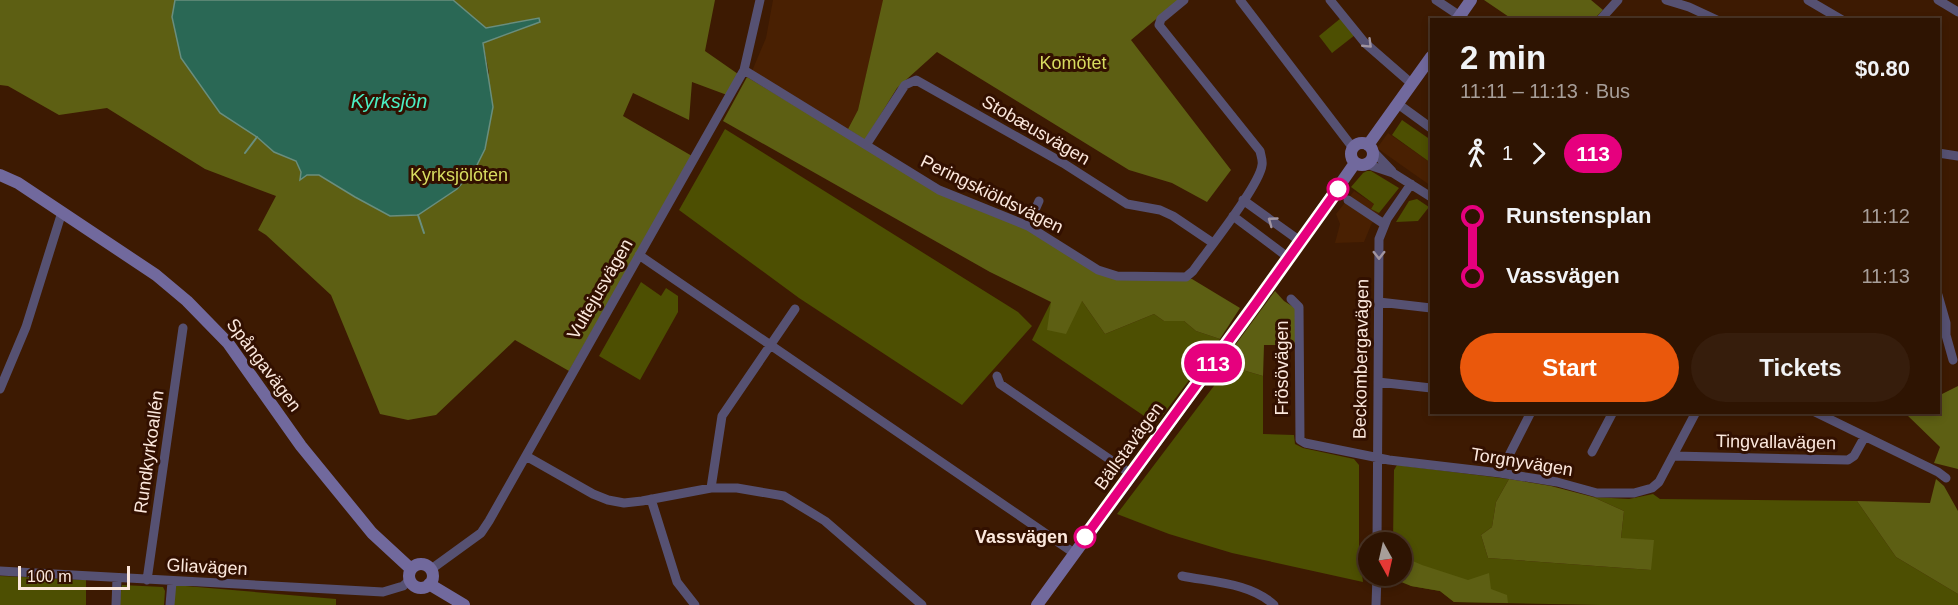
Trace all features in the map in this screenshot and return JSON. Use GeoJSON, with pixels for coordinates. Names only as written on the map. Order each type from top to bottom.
{"type":"FeatureCollection","features":[{"type":"Feature","properties":{"kind":"street","name":"Vultejusvägen"},"geometry":{"type":"LineString","coordinates":[[430,570],[481,533],[744,70],[760,0]]}},
{"type":"Feature","properties":{"kind":"street","name":"Peringskiöldsvägen"},"geometry":{"type":"LineString","coordinates":[[744,70],[939,190],[1028,226],[1098,270],[1117,276],[1186,277],[1193,271],[1233,216],[1260,174],[1263,164],[1260,151],[1159,26],[1161,19],[1184,0]]}},
{"type":"Feature","properties":{"kind":"street"},"geometry":{"type":"LineString","coordinates":[[1240,0],[1353,148]]}},
{"type":"Feature","properties":{"kind":"street"},"geometry":{"type":"LineString","coordinates":[[1330,0],[1365,43],[1412,84]]}},
{"type":"Feature","properties":{"kind":"street"},"geometry":{"type":"LineString","coordinates":[[1436,0],[1461,18],[1471,0]]}},
{"type":"Feature","properties":{"kind":"street"},"geometry":{"type":"LineString","coordinates":[[1602,18],[1618,0]]}},
{"type":"Feature","properties":{"kind":"street"},"geometry":{"type":"LineString","coordinates":[[1666,0],[1690,3],[1714,18]]}},
{"type":"Feature","properties":{"kind":"street"},"geometry":{"type":"LineString","coordinates":[[1809,0],[1839,18]]}},
{"type":"Feature","properties":{"kind":"street"},"geometry":{"type":"LineString","coordinates":[[1938,0],[1958,12]]}},
{"type":"Feature","properties":{"kind":"street","name":"Bällstavägen"},"geometry":{"type":"LineString","coordinates":[[1037,605],[1300,241],[1361,163],[1371,159],[1370,148],[1430,60]]}},
{"type":"Feature","properties":{"kind":"street","name":"Stobæusvägen"},"geometry":{"type":"LineString","coordinates":[[866,145],[905,85],[916,80],[1063,163],[1127,204],[1160,210],[1213,243]]}},
{"type":"Feature","properties":{"kind":"street"},"geometry":{"type":"LineString","coordinates":[[1398,104],[1430,127]]}},
{"type":"Feature","properties":{"kind":"street"},"geometry":{"type":"LineString","coordinates":[[1393,173],[1370,148],[1359,144],[1353,148],[1351,155],[1361,163],[1393,173],[1430,196]]}},
{"type":"Feature","properties":{"kind":"street"},"geometry":{"type":"LineString","coordinates":[[1940,153],[1958,156]]}},
{"type":"Feature","properties":{"kind":"street","name":"Spångavägen"},"geometry":{"type":"LineString","coordinates":[[0,174],[18,183],[156,275],[217,330],[247,368],[308,455],[410,575]]}},
{"type":"Feature","properties":{"kind":"street","name":"Beckombergavägen"},"geometry":{"type":"LineString","coordinates":[[1377,532],[1379,239],[1384,224],[1411,184]]}},
{"type":"Feature","properties":{"kind":"street"},"geometry":{"type":"LineString","coordinates":[[1243,200],[1300,241]]}},
{"type":"Feature","properties":{"kind":"street"},"geometry":{"type":"LineString","coordinates":[[1348,200],[1384,224]]}},
{"type":"Feature","properties":{"kind":"street"},"geometry":{"type":"LineString","coordinates":[[1028,226],[1039,201]]}},
{"type":"Feature","properties":{"kind":"street"},"geometry":{"type":"LineString","coordinates":[[0,390],[26,327],[62,212]]}},
{"type":"Feature","properties":{"kind":"street"},"geometry":{"type":"LineString","coordinates":[[1233,216],[1289,258]]}},
{"type":"Feature","properties":{"kind":"street"},"geometry":{"type":"LineString","coordinates":[[639,255],[1074,553]]}},
{"type":"Feature","properties":{"kind":"street","name":"Frösövägen"},"geometry":{"type":"LineString","coordinates":[[1291,299],[1299,307],[1299,440]]}},
{"type":"Feature","properties":{"kind":"street"},"geometry":{"type":"LineString","coordinates":[[1379,302],[1430,308]]}},
{"type":"Feature","properties":{"kind":"street"},"geometry":{"type":"LineString","coordinates":[[1940,303],[1953,360]]}},
{"type":"Feature","properties":{"kind":"street"},"geometry":{"type":"LineString","coordinates":[[711,488],[722,416],[795,309]]}},
{"type":"Feature","properties":{"kind":"street","name":"Rundkyrkoallén"},"geometry":{"type":"LineString","coordinates":[[147,580],[183,328]]}},
{"type":"Feature","properties":{"kind":"street"},"geometry":{"type":"LineString","coordinates":[[997,376],[1000,384],[1131,474]]}},
{"type":"Feature","properties":{"kind":"street"},"geometry":{"type":"LineString","coordinates":[[1378,382],[1430,388]]}},
{"type":"Feature","properties":{"kind":"street"},"geometry":{"type":"LineString","coordinates":[[1500,473],[1530,414]]}},
{"type":"Feature","properties":{"kind":"street"},"geometry":{"type":"LineString","coordinates":[[1592,452],[1612,414]]}},
{"type":"Feature","properties":{"kind":"street","name":"Torgnyvägen"},"geometry":{"type":"LineString","coordinates":[[1299,440],[1377,459],[1500,473],[1557,482],[1597,493],[1634,493],[1652,488],[1659,482],[1695,414]]}},
{"type":"Feature","properties":{"kind":"street"},"geometry":{"type":"LineString","coordinates":[[1830,416],[1864,438],[1938,472],[1946,478]]}},
{"type":"Feature","properties":{"kind":"street","name":"Tingvallavägen"},"geometry":{"type":"LineString","coordinates":[[1674,456],[1848,460],[1854,456],[1864,438]]}},
{"type":"Feature","properties":{"kind":"street"},"geometry":{"type":"LineString","coordinates":[[525,456],[592,494],[624,503],[711,488],[737,488],[784,496],[825,521],[922,605]]}},
{"type":"Feature","properties":{"kind":"street"},"geometry":{"type":"LineString","coordinates":[[651,499],[677,582],[695,605]]}},
{"type":"Feature","properties":{"kind":"street"},"geometry":{"type":"LineString","coordinates":[[421,564],[430,570],[432,577],[429,584],[417,588],[410,575],[421,564]]}},
{"type":"Feature","properties":{"kind":"street","name":"Gliavägen"},"geometry":{"type":"LineString","coordinates":[[0,571],[383,592],[403,586],[410,575]]}},
{"type":"Feature","properties":{"kind":"street"},"geometry":{"type":"LineString","coordinates":[[1182,576],[1243,588],[1265,597],[1274,605]]}},
{"type":"Feature","properties":{"kind":"street"},"geometry":{"type":"LineString","coordinates":[[116,605],[117,578]]}},
{"type":"Feature","properties":{"kind":"street"},"geometry":{"type":"LineString","coordinates":[[170,605],[172,582]]}},
{"type":"Feature","properties":{"kind":"street"},"geometry":{"type":"LineString","coordinates":[[429,584],[464,605]]}},
{"type":"Feature","properties":{"kind":"street"},"geometry":{"type":"LineString","coordinates":[[1376,605],[1377,586]]}},
{"type":"Feature","properties":{"kind":"shaded area"},"geometry":{"type":"Polygon","coordinates":[[[773,0],[884,0],[858,110],[848,129],[752,71],[766,38],[773,0]]]}},
{"type":"Feature","properties":{"kind":"shaded area"},"geometry":{"type":"Polygon","coordinates":[[[1341,18],[1355,35],[1332,53],[1319,36],[1341,18]]]}},
{"type":"Feature","properties":{"kind":"shaded area"},"geometry":{"type":"Polygon","coordinates":[[[1402,120],[1430,139],[1430,162],[1392,135],[1402,120]]]}},
{"type":"Feature","properties":{"kind":"shaded area"},"geometry":{"type":"Polygon","coordinates":[[[725,129],[1018,312],[1032,326],[962,405],[799,298],[679,210],[725,129]]]}},
{"type":"Feature","properties":{"kind":"shaded area"},"geometry":{"type":"Polygon","coordinates":[[[1388,133],[1430,162],[1430,185],[1377,148],[1388,133]]]}},
{"type":"Feature","properties":{"kind":"shaded area"},"geometry":{"type":"Polygon","coordinates":[[[1367,171],[1371,171],[1399,188],[1379,213],[1371,209],[1374,204],[1351,187],[1367,171]]]}},
{"type":"Feature","properties":{"kind":"shaded area"},"geometry":{"type":"Polygon","coordinates":[[[1354,191],[1374,204],[1371,209],[1379,213],[1364,242],[1335,243],[1340,224],[1336,214],[1354,191]]]}},
{"type":"Feature","properties":{"kind":"shaded area"},"geometry":{"type":"Polygon","coordinates":[[[1417,199],[1429,207],[1418,221],[1396,222],[1409,201],[1417,199]]]}},
{"type":"Feature","properties":{"kind":"shaded area"},"geometry":{"type":"Polygon","coordinates":[[[641,282],[661,296],[666,288],[678,296],[678,312],[640,380],[599,356],[641,282]]]}},
{"type":"Feature","properties":{"kind":"shaded area"},"geometry":{"type":"Polygon","coordinates":[[[1082,301],[1105,334],[1154,314],[1164,321],[1184,321],[1196,331],[1220,339],[1156,424],[1032,340],[1051,302],[1082,301]]]}},
{"type":"Feature","properties":{"kind":"shaded area"},"geometry":{"type":"Polygon","coordinates":[[[1229,366],[1263,376],[1263,434],[1294,435],[1295,444],[1303,448],[1354,459],[1359,465],[1358,581],[1232,553],[1169,534],[1117,514],[1229,366]]]}},
{"type":"Feature","properties":{"kind":"shaded area"},"geometry":{"type":"Polygon","coordinates":[[[1397,465],[1509,479],[1496,502],[1492,527],[1481,535],[1488,558],[1651,570],[1621,538],[1624,511],[1593,497],[1629,499],[1653,494],[1660,499],[1857,501],[1896,557],[1958,594],[1958,605],[1600,605],[1454,602],[1440,591],[1411,586],[1412,532],[1393,532],[1394,470],[1397,465]]]}},
{"type":"Feature","properties":{"kind":"shaded area"},"geometry":{"type":"Polygon","coordinates":[[[0,576],[86,580],[86,605],[0,605],[0,576]]]}},
{"type":"Feature","properties":{"kind":"shaded area"},"geometry":{"type":"Polygon","coordinates":[[[122,585],[163,587],[164,605],[119,605],[122,585]]]}},
{"type":"Feature","properties":{"kind":"shaded area"},"geometry":{"type":"Polygon","coordinates":[[[174,585],[336,599],[336,605],[173,605],[174,585]]]}},
{"type":"Feature","properties":{"kind":"green space","name":"Kyrksjölöten"},"geometry":{"type":"Polygon","coordinates":[[[0,0],[175,0],[172,17],[257,137],[274,152],[296,161],[301,172],[307,175],[319,175],[390,216],[418,215],[489,73],[483,43],[539,18],[486,28],[453,0],[715,0],[705,51],[738,74],[727,95],[692,82],[689,120],[633,93],[623,116],[692,156],[569,371],[515,340],[436,415],[408,420],[380,414],[331,295],[258,230],[276,196],[205,169],[107,108],[59,115],[8,86],[0,85],[0,0]]]}},
{"type":"Feature","properties":{"kind":"green space","name":"Komötet"},"geometry":{"type":"Polygon","coordinates":[[[883,0],[1179,0],[1131,40],[1231,170],[1207,202],[1172,183],[1129,170],[937,52],[897,88],[865,140],[848,129],[858,110],[883,0]]]}},
{"type":"Feature","properties":{"kind":"green space"},"geometry":{"type":"Polygon","coordinates":[[[1484,0],[1591,0],[1603,10],[1595,18],[1511,18],[1484,0]]]}},
{"type":"Feature","properties":{"kind":"green space"},"geometry":{"type":"Polygon","coordinates":[[[747,77],[945,196],[1025,228],[1083,264],[1140,280],[1192,279],[1240,308],[1220,339],[1196,331],[1184,321],[1164,321],[1154,314],[1105,334],[1082,301],[1066,334],[1047,330],[1051,302],[990,272],[723,121],[747,77]]]}},
{"type":"Feature","properties":{"kind":"green space"},"geometry":{"type":"Polygon","coordinates":[[[1275,291],[1295,308],[1295,345],[1264,345],[1263,376],[1229,366],[1225,359],[1275,291]]]}},
{"type":"Feature","properties":{"kind":"green space"},"geometry":{"type":"Polygon","coordinates":[[[1958,386],[1958,469],[1934,463],[1940,447],[1906,414],[1940,414],[1940,395],[1958,386]]]}},
{"type":"Feature","properties":{"kind":"green space"},"geometry":{"type":"Polygon","coordinates":[[[1509,479],[1551,486],[1593,497],[1624,511],[1621,538],[1654,540],[1651,570],[1488,558],[1481,535],[1492,527],[1496,502],[1509,479]]]}},
{"type":"Feature","properties":{"kind":"green space"},"geometry":{"type":"Polygon","coordinates":[[[1936,479],[1944,486],[1958,511],[1958,594],[1896,557],[1857,501],[1930,503],[1936,479]]]}},
{"type":"Feature","properties":{"kind":"green space"},"geometry":{"type":"Polygon","coordinates":[[[1412,561],[1468,580],[1489,573],[1491,589],[1507,595],[1508,603],[1454,602],[1440,591],[1411,586],[1412,561]]]}},
{"type":"Feature","properties":{"kind":"water","name":"Kyrksjön"},"geometry":{"type":"Polygon","coordinates":[[[175,0],[453,0],[486,28],[539,18],[540,22],[483,43],[493,107],[485,149],[476,167],[457,189],[418,215],[390,216],[319,175],[307,175],[300,180],[301,172],[296,161],[274,152],[257,137],[220,113],[181,58],[172,17],[175,0]]]}},
{"type":"Feature","properties":{"kind":"waterway"},"geometry":{"type":"LineString","coordinates":[[245,153],[257,137]]}},
{"type":"Feature","properties":{"kind":"waterway"},"geometry":{"type":"LineString","coordinates":[[418,215],[424,233]]}},
{"type":"Feature","properties":{"kind":"bus line","name":"113"},"geometry":{"type":"LineString","coordinates":[[1085,537],[1338,189]]}},
{"type":"Feature","properties":{"kind":"place","name":"Vassvägen"},"geometry":{"type":"Point","coordinates":[1085,537]}}]}
